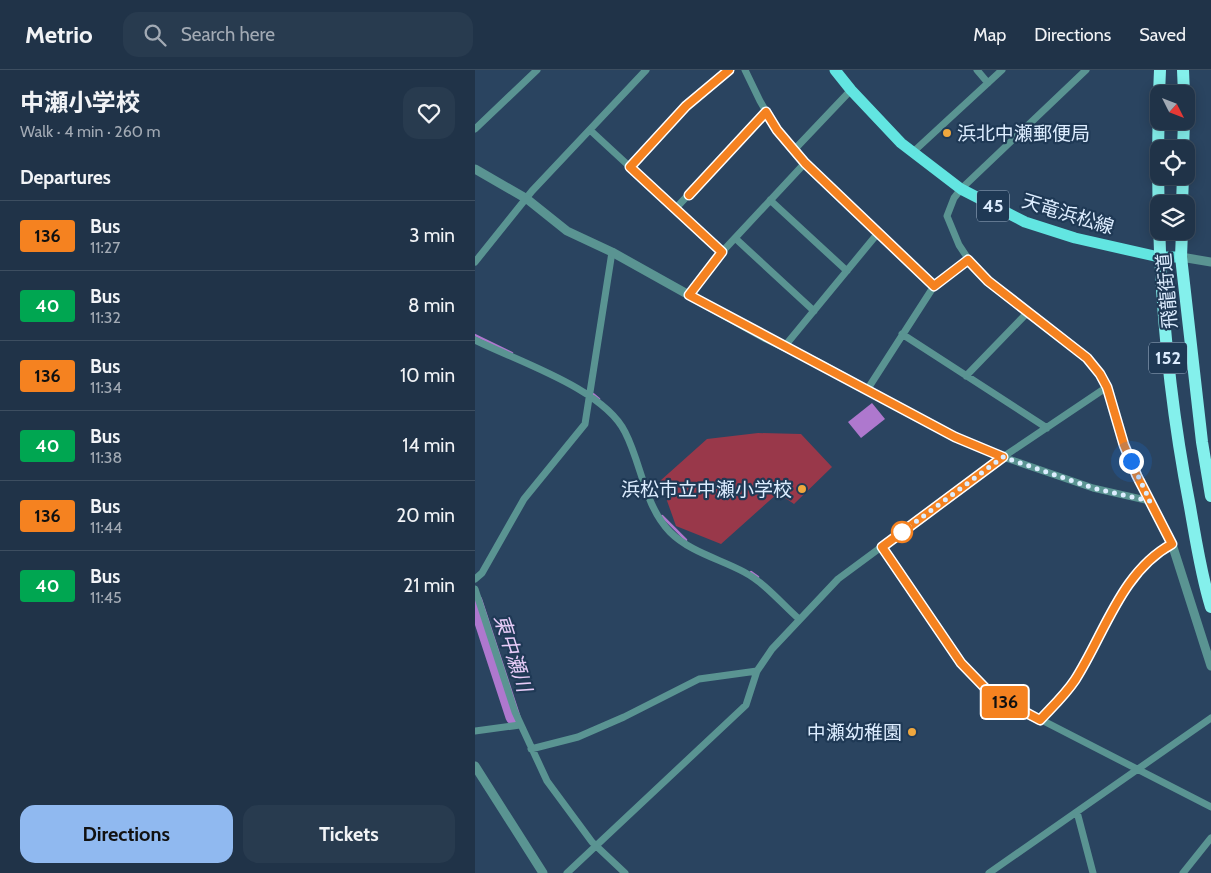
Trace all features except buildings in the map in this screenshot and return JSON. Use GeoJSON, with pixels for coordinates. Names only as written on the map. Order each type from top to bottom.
{"type":"FeatureCollection","features":[{"type":"Feature","properties":{"kind":"highway"},"geometry":{"type":"LineString","coordinates":[[1159,85],[1160,70]]}},
{"type":"Feature","properties":{"kind":"highway"},"geometry":{"type":"LineString","coordinates":[[1183,70],[1183,85]]}},
{"type":"Feature","properties":{"kind":"highway","name":"飛龍街道"},"geometry":{"type":"LineString","coordinates":[[1159,130],[1159,257],[1169,374],[1180,457],[1211,607]]}},
{"type":"Feature","properties":{"kind":"highway","name":"飛龍街道"},"geometry":{"type":"LineString","coordinates":[[1182,240],[1181,257],[1202,442],[1211,496]]}},
{"type":"Feature","properties":{"kind":"main road","name":"天竜浜松線"},"geometry":{"type":"LineString","coordinates":[[839,73],[851,90],[913,153],[961,189],[1025,222],[1075,238],[1159,257],[1181,257]]}},
{"type":"Feature","properties":{"kind":"street"},"geometry":{"type":"LineString","coordinates":[[475,129],[537,70]]}},
{"type":"Feature","properties":{"kind":"street"},"geometry":{"type":"LineString","coordinates":[[475,262],[527,199],[646,70]]}},
{"type":"Feature","properties":{"kind":"street"},"geometry":{"type":"LineString","coordinates":[[630,167],[686,106],[729,70]]}},
{"type":"Feature","properties":{"kind":"street"},"geometry":{"type":"LineString","coordinates":[[745,70],[777,130],[805,163],[934,286]]}},
{"type":"Feature","properties":{"kind":"street"},"geometry":{"type":"LineString","coordinates":[[977,70],[988,83]]}},
{"type":"Feature","properties":{"kind":"street"},"geometry":{"type":"LineString","coordinates":[[913,153],[1002,70]]}},
{"type":"Feature","properties":{"kind":"street"},"geometry":{"type":"LineString","coordinates":[[1086,70],[961,189],[954,198],[947,216],[959,245],[968,260],[988,281],[1087,358],[1100,374],[1107,387],[1124,445],[1172,544],[1211,666]]}},
{"type":"Feature","properties":{"kind":"street"},"geometry":{"type":"LineString","coordinates":[[794,150],[851,90]]}},
{"type":"Feature","properties":{"kind":"street"},"geometry":{"type":"LineString","coordinates":[[675,208],[766,112]]}},
{"type":"Feature","properties":{"kind":"street"},"geometry":{"type":"LineString","coordinates":[[590,130],[722,252]]}},
{"type":"Feature","properties":{"kind":"street"},"geometry":{"type":"LineString","coordinates":[[689,295],[722,252],[805,163]]}},
{"type":"Feature","properties":{"kind":"street"},"geometry":{"type":"LineString","coordinates":[[475,169],[527,199],[567,231],[613,252],[784,347],[955,437],[1003,457],[1093,488],[1150,501]]}},
{"type":"Feature","properties":{"kind":"street"},"geometry":{"type":"LineString","coordinates":[[771,200],[847,271]]}},
{"type":"Feature","properties":{"kind":"street"},"geometry":{"type":"LineString","coordinates":[[784,347],[879,233]]}},
{"type":"Feature","properties":{"kind":"street"},"geometry":{"type":"LineString","coordinates":[[735,238],[814,311]]}},
{"type":"Feature","properties":{"kind":"street"},"geometry":{"type":"LineString","coordinates":[[475,579],[482,574],[524,499],[585,424],[613,252]]}},
{"type":"Feature","properties":{"kind":"street"},"geometry":{"type":"LineString","coordinates":[[1181,257],[1211,262]]}},
{"type":"Feature","properties":{"kind":"street"},"geometry":{"type":"LineString","coordinates":[[867,390],[934,286],[968,260]]}},
{"type":"Feature","properties":{"kind":"street"},"geometry":{"type":"LineString","coordinates":[[966,376],[1028,312]]}},
{"type":"Feature","properties":{"kind":"street"},"geometry":{"type":"LineString","coordinates":[[902,334],[1047,428]]}},
{"type":"Feature","properties":{"kind":"street"},"geometry":{"type":"LineString","coordinates":[[475,340],[570,384],[589,396],[611,414],[625,432],[653,508],[671,532],[691,547],[743,572],[761,583],[799,619]]}},
{"type":"Feature","properties":{"kind":"street"},"geometry":{"type":"LineString","coordinates":[[567,873],[746,705],[757,671],[772,649],[838,579],[1003,457],[1107,387]]}},
{"type":"Feature","properties":{"kind":"street"},"geometry":{"type":"LineString","coordinates":[[1040,720],[1075,679],[1131,581],[1157,552],[1172,544]]}},
{"type":"Feature","properties":{"kind":"street"},"geometry":{"type":"LineString","coordinates":[[882,547],[961,663],[991,694],[1211,807]]}},
{"type":"Feature","properties":{"kind":"street"},"geometry":{"type":"LineString","coordinates":[[475,589],[520,725],[547,781],[595,846],[625,873]]}},
{"type":"Feature","properties":{"kind":"street"},"geometry":{"type":"LineString","coordinates":[[531,749],[578,737],[624,717],[699,679],[757,671]]}},
{"type":"Feature","properties":{"kind":"street"},"geometry":{"type":"LineString","coordinates":[[989,873],[1211,718]]}},
{"type":"Feature","properties":{"kind":"street"},"geometry":{"type":"LineString","coordinates":[[475,731],[520,725]]}},
{"type":"Feature","properties":{"kind":"street"},"geometry":{"type":"LineString","coordinates":[[475,766],[543,873]]}},
{"type":"Feature","properties":{"kind":"street"},"geometry":{"type":"LineString","coordinates":[[1077,812],[1093,873]]}},
{"type":"Feature","properties":{"kind":"street"},"geometry":{"type":"LineString","coordinates":[[1183,873],[1211,838]]}},
{"type":"Feature","properties":{"kind":"shaded area"},"geometry":{"type":"Polygon","coordinates":[[[872,403],[885,419],[861,438],[848,422],[872,403]]]}},
{"type":"Feature","properties":{"kind":"shaded area"},"geometry":{"type":"Polygon","coordinates":[[[758,433],[801,434],[832,467],[794,504],[778,493],[721,544],[676,526],[660,481],[707,439],[758,433]]]}},
{"type":"Feature","properties":{"kind":"waterway"},"geometry":{"type":"LineString","coordinates":[[475,335],[512,353]]}},
{"type":"Feature","properties":{"kind":"waterway"},"geometry":{"type":"LineString","coordinates":[[593,394],[599,399]]}},
{"type":"Feature","properties":{"kind":"waterway"},"geometry":{"type":"LineString","coordinates":[[662,516],[686,540]]}},
{"type":"Feature","properties":{"kind":"waterway"},"geometry":{"type":"LineString","coordinates":[[751,572],[758,577]]}},
{"type":"Feature","properties":{"kind":"waterway","name":"東中瀬川"},"geometry":{"type":"LineString","coordinates":[[475,601],[513,717]]}},
{"type":"Feature","properties":{"kind":"bus line","name":"136"},"geometry":{"type":"LineString","coordinates":[[689,195],[766,112],[777,130],[805,163],[934,286],[951,270],[968,260],[975,270],[988,281],[1093,363],[1107,387],[1124,445],[1137,476],[1172,544],[1157,552],[1147,561],[1131,581],[1075,679],[1067,691],[1040,720],[991,694],[961,663],[909,583],[882,547],[1003,457],[955,437],[817,362],[766,338],[689,295],[722,252],[630,167],[686,106],[729,70]]}},
{"type":"Feature","properties":{"kind":"place","name":"浜北中瀬郵便局"},"geometry":{"type":"Point","coordinates":[947,133]}},
{"type":"Feature","properties":{"kind":"place","name":"浜松市立中瀬小学校"},"geometry":{"type":"Point","coordinates":[802,489]}},
{"type":"Feature","properties":{"kind":"place","name":"中瀬幼稚園"},"geometry":{"type":"Point","coordinates":[912,732]}},
{"type":"Feature","properties":{"kind":"route"},"geometry":{"type":"LineString","coordinates":[[902,532],[1003,457],[1093,488],[1125,497],[1150,501],[1131,461]]}}]}
